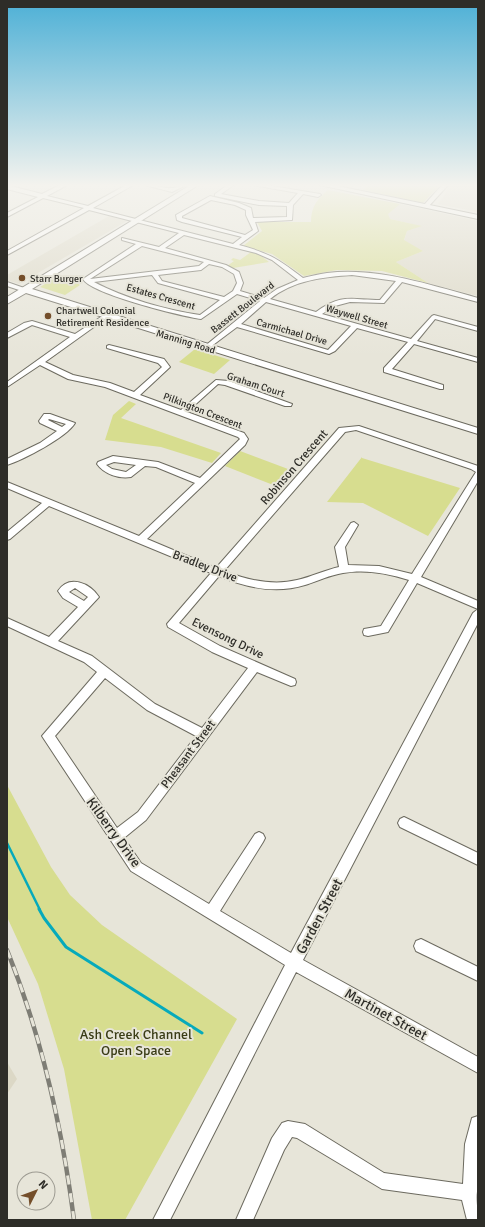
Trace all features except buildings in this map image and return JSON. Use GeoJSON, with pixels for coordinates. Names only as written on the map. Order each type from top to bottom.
{"type":"FeatureCollection","features":[{"type":"Feature","properties":{"kind":"main road"},"geometry":{"type":"LineString","coordinates":[[7,301],[105,241]]}},
{"type":"Feature","properties":{"kind":"main road","name":"Manning Road"},"geometry":{"type":"LineString","coordinates":[[25,290],[210,346],[478,431]]}},
{"type":"Feature","properties":{"kind":"main road","name":"Manning Road"},"geometry":{"type":"LineString","coordinates":[[210,346],[478,424]]}},
{"type":"Feature","properties":{"kind":"street"},"geometry":{"type":"LineString","coordinates":[[7,253],[28,241]]}},
{"type":"Feature","properties":{"kind":"street"},"geometry":{"type":"LineString","coordinates":[[131,241],[224,266],[237,274],[240,283],[236,292]]}},
{"type":"Feature","properties":{"kind":"street"},"geometry":{"type":"LineString","coordinates":[[160,249],[171,241]]}},
{"type":"Feature","properties":{"kind":"street"},"geometry":{"type":"LineString","coordinates":[[220,241],[267,255],[302,280]]}},
{"type":"Feature","properties":{"kind":"street"},"geometry":{"type":"LineString","coordinates":[[235,245],[240,241]]}},
{"type":"Feature","properties":{"kind":"street"},"geometry":{"type":"LineString","coordinates":[[140,244],[91,275],[86,279],[87,281],[201,268],[208,262]]}},
{"type":"Feature","properties":{"kind":"street"},"geometry":{"type":"LineString","coordinates":[[155,274],[156,278],[160,282],[226,300]]}},
{"type":"Feature","properties":{"kind":"street","name":"Bassett Boulevard"},"geometry":{"type":"LineString","coordinates":[[210,346],[277,291],[302,280],[345,274],[376,275],[478,300]]}},
{"type":"Feature","properties":{"kind":"street"},"geometry":{"type":"LineString","coordinates":[[317,315],[328,306],[342,301],[362,300],[382,302],[400,280]]}},
{"type":"Feature","properties":{"kind":"street","name":"Estates Crescent"},"geometry":{"type":"LineString","coordinates":[[87,281],[96,287],[196,317],[205,316],[236,292]]}},
{"type":"Feature","properties":{"kind":"street"},"geometry":{"type":"LineString","coordinates":[[7,284],[25,290]]}},
{"type":"Feature","properties":{"kind":"street","name":"Waywell Street"},"geometry":{"type":"LineString","coordinates":[[236,292],[475,360]]}},
{"type":"Feature","properties":{"kind":"street"},"geometry":{"type":"LineString","coordinates":[[7,385],[107,314]]}},
{"type":"Feature","properties":{"kind":"street"},"geometry":{"type":"LineString","coordinates":[[440,387],[387,370],[410,342],[434,317],[478,329]]}},
{"type":"Feature","properties":{"kind":"street"},"geometry":{"type":"LineString","coordinates":[[7,336],[26,324],[32,323],[76,337]]}},
{"type":"Feature","properties":{"kind":"street","name":"Carmichael Drive"},"geometry":{"type":"LineString","coordinates":[[236,325],[329,352],[333,350],[355,326]]}},
{"type":"Feature","properties":{"kind":"street"},"geometry":{"type":"LineString","coordinates":[[109,347],[161,361],[165,364],[166,367],[135,395]]}},
{"type":"Feature","properties":{"kind":"street","name":"Pilkington Crescent"},"geometry":{"type":"LineString","coordinates":[[40,362],[71,376],[107,385],[241,435],[244,439],[242,443],[140,540]]}},
{"type":"Feature","properties":{"kind":"street","name":"Graham Court"},"geometry":{"type":"LineString","coordinates":[[182,413],[216,382],[226,383],[288,404]]}},
{"type":"Feature","properties":{"kind":"street","name":"Robinson Crescent"},"geometry":{"type":"LineString","coordinates":[[217,573],[342,430],[356,428],[474,467],[478,470]]}},
{"type":"Feature","properties":{"kind":"street"},"geometry":{"type":"LineString","coordinates":[[7,462],[43,445],[63,431]]}},
{"type":"Feature","properties":{"kind":"street"},"geometry":{"type":"LineString","coordinates":[[142,464],[158,465],[201,482]]}},
{"type":"Feature","properties":{"kind":"street"},"geometry":{"type":"LineString","coordinates":[[368,632],[384,629],[478,474]]}},
{"type":"Feature","properties":{"kind":"street","name":"Bradley Drive"},"geometry":{"type":"LineString","coordinates":[[7,485],[237,580],[270,587],[292,585],[344,569],[376,568],[415,579],[478,605]]}},
{"type":"Feature","properties":{"kind":"street"},"geometry":{"type":"LineString","coordinates":[[7,537],[48,502]]}},
{"type":"Feature","properties":{"kind":"street"},"geometry":{"type":"LineString","coordinates":[[344,569],[340,547],[354,525]]}},
{"type":"Feature","properties":{"kind":"street","name":"Evensong Drive"},"geometry":{"type":"LineString","coordinates":[[217,573],[172,624],[216,650],[291,682]]}},
{"type":"Feature","properties":{"kind":"street"},"geometry":{"type":"LineString","coordinates":[[50,642],[85,606]]}},
{"type":"Feature","properties":{"kind":"street","name":"Garden Street"},"geometry":{"type":"LineString","coordinates":[[161,1220],[251,1043],[478,613]]}},
{"type":"Feature","properties":{"kind":"street"},"geometry":{"type":"LineString","coordinates":[[7,622],[88,659],[103,672],[151,707],[202,734]]}},
{"type":"Feature","properties":{"kind":"street","name":"Pheasant Street"},"geometry":{"type":"LineString","coordinates":[[115,837],[142,816],[202,734],[255,666]]}},
{"type":"Feature","properties":{"kind":"street","name":"Kilberry Drive"},"geometry":{"type":"LineString","coordinates":[[103,672],[48,736],[136,867],[294,963]]}},
{"type":"Feature","properties":{"kind":"street"},"geometry":{"type":"LineString","coordinates":[[404,823],[478,859]]}},
{"type":"Feature","properties":{"kind":"street"},"geometry":{"type":"LineString","coordinates":[[212,912],[259,838]]}},
{"type":"Feature","properties":{"kind":"street"},"geometry":{"type":"LineString","coordinates":[[421,946],[478,974]]}},
{"type":"Feature","properties":{"kind":"street","name":"Martinet Street"},"geometry":{"type":"LineString","coordinates":[[294,963],[478,1065]]}},
{"type":"Feature","properties":{"kind":"street"},"geometry":{"type":"LineString","coordinates":[[475,1220],[468,1193],[471,1185],[473,1144],[478,1124]]}},
{"type":"Feature","properties":{"kind":"street"},"geometry":{"type":"LineString","coordinates":[[244,1220],[278,1144],[288,1129],[300,1130],[382,1181],[468,1193]]}},
{"type":"Feature","properties":{"kind":"shaded area"},"geometry":{"type":"Polygon","coordinates":[[[65,241],[92,241],[19,284],[7,280],[7,275],[65,241]]]}},
{"type":"Feature","properties":{"kind":"shaded area"},"geometry":{"type":"Polygon","coordinates":[[[404,241],[478,241],[478,296],[428,283],[396,262],[423,251],[404,241]]]}},
{"type":"Feature","properties":{"kind":"shaded area"},"geometry":{"type":"Polygon","coordinates":[[[7,1062],[17,1079],[7,1094],[7,1062]]]}},
{"type":"Feature","properties":{"kind":"green space"},"geometry":{"type":"Polygon","coordinates":[[[249,241],[406,241],[423,251],[396,262],[428,283],[382,271],[337,270],[304,276],[272,254],[243,246],[249,241]]]}},
{"type":"Feature","properties":{"kind":"green space"},"geometry":{"type":"Polygon","coordinates":[[[251,252],[260,255],[269,262],[233,268],[227,266],[234,261],[231,260],[233,258],[240,260],[251,252]]]}},
{"type":"Feature","properties":{"kind":"green space"},"geometry":{"type":"Polygon","coordinates":[[[58,276],[76,282],[80,285],[65,295],[40,287],[58,276]]]}},
{"type":"Feature","properties":{"kind":"green space"},"geometry":{"type":"Polygon","coordinates":[[[195,349],[230,360],[214,374],[179,362],[195,349]]]}},
{"type":"Feature","properties":{"kind":"green space"},"geometry":{"type":"Polygon","coordinates":[[[129,401],[136,404],[121,418],[221,453],[212,463],[161,447],[105,440],[113,415],[129,401]]]}},
{"type":"Feature","properties":{"kind":"green space"},"geometry":{"type":"Polygon","coordinates":[[[240,451],[296,472],[281,488],[225,466],[240,451]]]}},
{"type":"Feature","properties":{"kind":"green space"},"geometry":{"type":"Polygon","coordinates":[[[362,457],[460,488],[428,536],[363,503],[327,502],[362,457]]]}},
{"type":"Feature","properties":{"kind":"green space","name":"Ash Creek Channel Open Space"},"geometry":{"type":"Polygon","coordinates":[[[7,785],[51,867],[70,895],[102,925],[237,1019],[125,1220],[92,1220],[64,1069],[38,984],[7,917],[7,785]]]}},
{"type":"Feature","properties":{"kind":"waterway"},"geometry":{"type":"LineString","coordinates":[[7,843],[40,910]]}},
{"type":"Feature","properties":{"kind":"waterway"},"geometry":{"type":"LineString","coordinates":[[39,909],[66,947],[202,1033]]}},
{"type":"Feature","properties":{"kind":"railway"},"geometry":{"type":"LineString","coordinates":[[7,950],[31,1016],[49,1083],[57,1117],[74,1220]]}},
{"type":"Feature","properties":{"kind":"place","name":"Starr Burger"},"geometry":{"type":"Point","coordinates":[22,278]}},
{"type":"Feature","properties":{"kind":"place","name":"Chartwell Colonial Retirement Residence"},"geometry":{"type":"Point","coordinates":[48,316]}}]}
